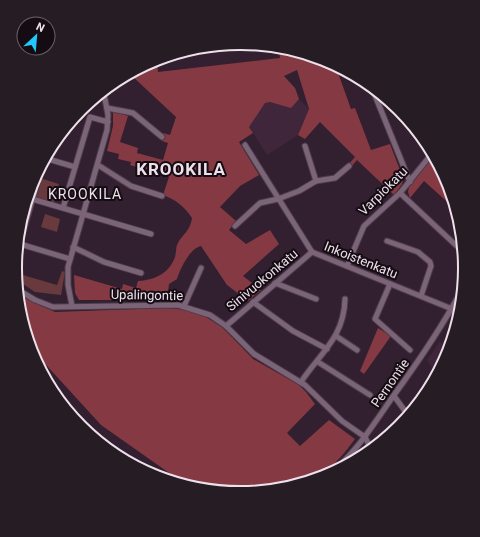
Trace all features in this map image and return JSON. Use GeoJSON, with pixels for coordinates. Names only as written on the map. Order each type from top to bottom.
{"type":"FeatureCollection","features":[{"type":"Feature","properties":{"kind":"street"},"geometry":{"type":"LineString","coordinates":[[72,306],[68,273],[70,259],[98,165],[108,122],[105,98]]}},
{"type":"Feature","properties":{"kind":"street"},"geometry":{"type":"LineString","coordinates":[[381,103],[410,182]]}},
{"type":"Feature","properties":{"kind":"street"},"geometry":{"type":"LineString","coordinates":[[107,108],[133,113],[162,137]]}},
{"type":"Feature","properties":{"kind":"street"},"geometry":{"type":"LineString","coordinates":[[63,208],[90,117],[108,122]]}},
{"type":"Feature","properties":{"kind":"street","name":"Inkoistenkatu"},"geometry":{"type":"LineString","coordinates":[[245,145],[278,200],[312,252],[454,310]]}},
{"type":"Feature","properties":{"kind":"street"},"geometry":{"type":"LineString","coordinates":[[305,146],[316,181]]}},
{"type":"Feature","properties":{"kind":"street","name":"Varpiokatu"},"geometry":{"type":"LineString","coordinates":[[347,266],[364,226],[400,193],[428,158]]}},
{"type":"Feature","properties":{"kind":"street"},"geometry":{"type":"LineString","coordinates":[[51,160],[75,167]]}},
{"type":"Feature","properties":{"kind":"street"},"geometry":{"type":"LineString","coordinates":[[98,165],[131,186],[162,196]]}},
{"type":"Feature","properties":{"kind":"street"},"geometry":{"type":"LineString","coordinates":[[235,226],[260,203],[278,200],[299,191],[316,181],[335,178],[349,166]]}},
{"type":"Feature","properties":{"kind":"street"},"geometry":{"type":"LineString","coordinates":[[400,193],[457,246]]}},
{"type":"Feature","properties":{"kind":"street"},"geometry":{"type":"LineString","coordinates":[[33,199],[151,234]]}},
{"type":"Feature","properties":{"kind":"street"},"geometry":{"type":"LineString","coordinates":[[387,240],[418,252],[430,262],[431,266],[421,296]]}},
{"type":"Feature","properties":{"kind":"street"},"geometry":{"type":"LineString","coordinates":[[23,244],[70,259]]}},
{"type":"Feature","properties":{"kind":"street"},"geometry":{"type":"LineString","coordinates":[[73,247],[104,262],[141,273]]}},
{"type":"Feature","properties":{"kind":"street","name":"Sinivuokonkatu"},"geometry":{"type":"LineString","coordinates":[[226,326],[252,302],[312,252]]}},
{"type":"Feature","properties":{"kind":"street"},"geometry":{"type":"LineString","coordinates":[[184,306],[201,268]]}},
{"type":"Feature","properties":{"kind":"street"},"geometry":{"type":"LineString","coordinates":[[275,283],[316,299]]}},
{"type":"Feature","properties":{"kind":"street"},"geometry":{"type":"LineString","coordinates":[[390,284],[375,319],[410,350]]}},
{"type":"Feature","properties":{"kind":"street","name":"Upalingontie"},"geometry":{"type":"LineString","coordinates":[[23,293],[48,306],[184,306],[210,315],[226,326],[254,354],[301,382],[342,421],[364,437],[368,444]]}},
{"type":"Feature","properties":{"kind":"street"},"geometry":{"type":"LineString","coordinates":[[301,382],[318,362],[336,336],[344,314],[345,299]]}},
{"type":"Feature","properties":{"kind":"street"},"geometry":{"type":"LineString","coordinates":[[252,302],[297,333],[327,349]]}},
{"type":"Feature","properties":{"kind":"street","name":"Pernontie"},"geometry":{"type":"LineString","coordinates":[[346,459],[394,396],[454,310]]}},
{"type":"Feature","properties":{"kind":"street"},"geometry":{"type":"LineString","coordinates":[[336,336],[357,350]]}},
{"type":"Feature","properties":{"kind":"street"},"geometry":{"type":"LineString","coordinates":[[318,362],[370,395]]}},
{"type":"Feature","properties":{"kind":"street"},"geometry":{"type":"LineString","coordinates":[[394,396],[405,411]]}},
{"type":"Feature","properties":{"kind":"shaded area"},"geometry":{"type":"Polygon","coordinates":[[[279,54],[296,58],[323,67],[339,74],[351,109],[355,108],[371,150],[390,144],[403,178],[402,184],[394,195],[357,160],[351,167],[348,165],[355,157],[320,122],[305,139],[298,135],[309,109],[297,70],[284,76],[295,88],[299,99],[291,108],[270,102],[265,103],[249,127],[253,133],[239,142],[259,175],[240,186],[220,207],[236,221],[229,230],[246,244],[270,230],[279,244],[243,276],[261,290],[248,301],[227,285],[201,246],[189,255],[180,270],[177,279],[169,284],[167,300],[79,300],[75,293],[74,275],[122,289],[123,284],[136,288],[138,281],[150,279],[165,272],[175,257],[177,245],[188,230],[191,223],[192,218],[183,207],[176,201],[163,195],[169,177],[144,168],[130,165],[131,162],[118,159],[119,154],[107,151],[113,126],[113,111],[128,116],[120,142],[138,148],[137,153],[163,160],[168,143],[162,141],[163,133],[170,135],[176,117],[134,78],[158,67],[158,72],[280,58],[279,54]]]}},
{"type":"Feature","properties":{"kind":"shaded area"},"geometry":{"type":"Polygon","coordinates":[[[299,99],[309,109],[298,135],[267,155],[236,106],[299,99]]]}},
{"type":"Feature","properties":{"kind":"shaded area"},"geometry":{"type":"Polygon","coordinates":[[[429,160],[436,172],[447,202],[424,181],[410,198],[408,192],[409,187],[429,160]]]}},
{"type":"Feature","properties":{"kind":"shaded area"},"geometry":{"type":"Polygon","coordinates":[[[42,178],[59,184],[54,204],[34,198],[42,178]]]}},
{"type":"Feature","properties":{"kind":"shaded area"},"geometry":{"type":"Polygon","coordinates":[[[45,214],[60,219],[57,232],[41,227],[45,214]]]}},
{"type":"Feature","properties":{"kind":"shaded area"},"geometry":{"type":"Polygon","coordinates":[[[62,271],[65,272],[61,295],[35,292],[22,283],[22,275],[57,285],[62,271]]]}},
{"type":"Feature","properties":{"kind":"shaded area"},"geometry":{"type":"Polygon","coordinates":[[[24,298],[55,312],[165,308],[189,310],[203,315],[223,328],[253,359],[299,385],[306,392],[315,404],[287,433],[300,446],[329,420],[355,439],[330,467],[296,479],[268,485],[226,486],[212,485],[184,479],[173,476],[101,425],[42,360],[29,325],[24,298]]]}},
{"type":"Feature","properties":{"kind":"shaded area"},"geometry":{"type":"Polygon","coordinates":[[[378,328],[391,336],[364,374],[360,371],[378,328]]]}},
{"type":"Feature","properties":{"kind":"shaded area"},"geometry":{"type":"Polygon","coordinates":[[[440,341],[443,346],[433,371],[427,360],[440,341]]]}},
{"type":"Feature","properties":{"kind":"district","name":"KROOKILA"},"geometry":{"type":"Point","coordinates":[181,169]}},
{"type":"Feature","properties":{"kind":"district","name":"KROOKILA"},"geometry":{"type":"Point","coordinates":[85,194]}}]}
